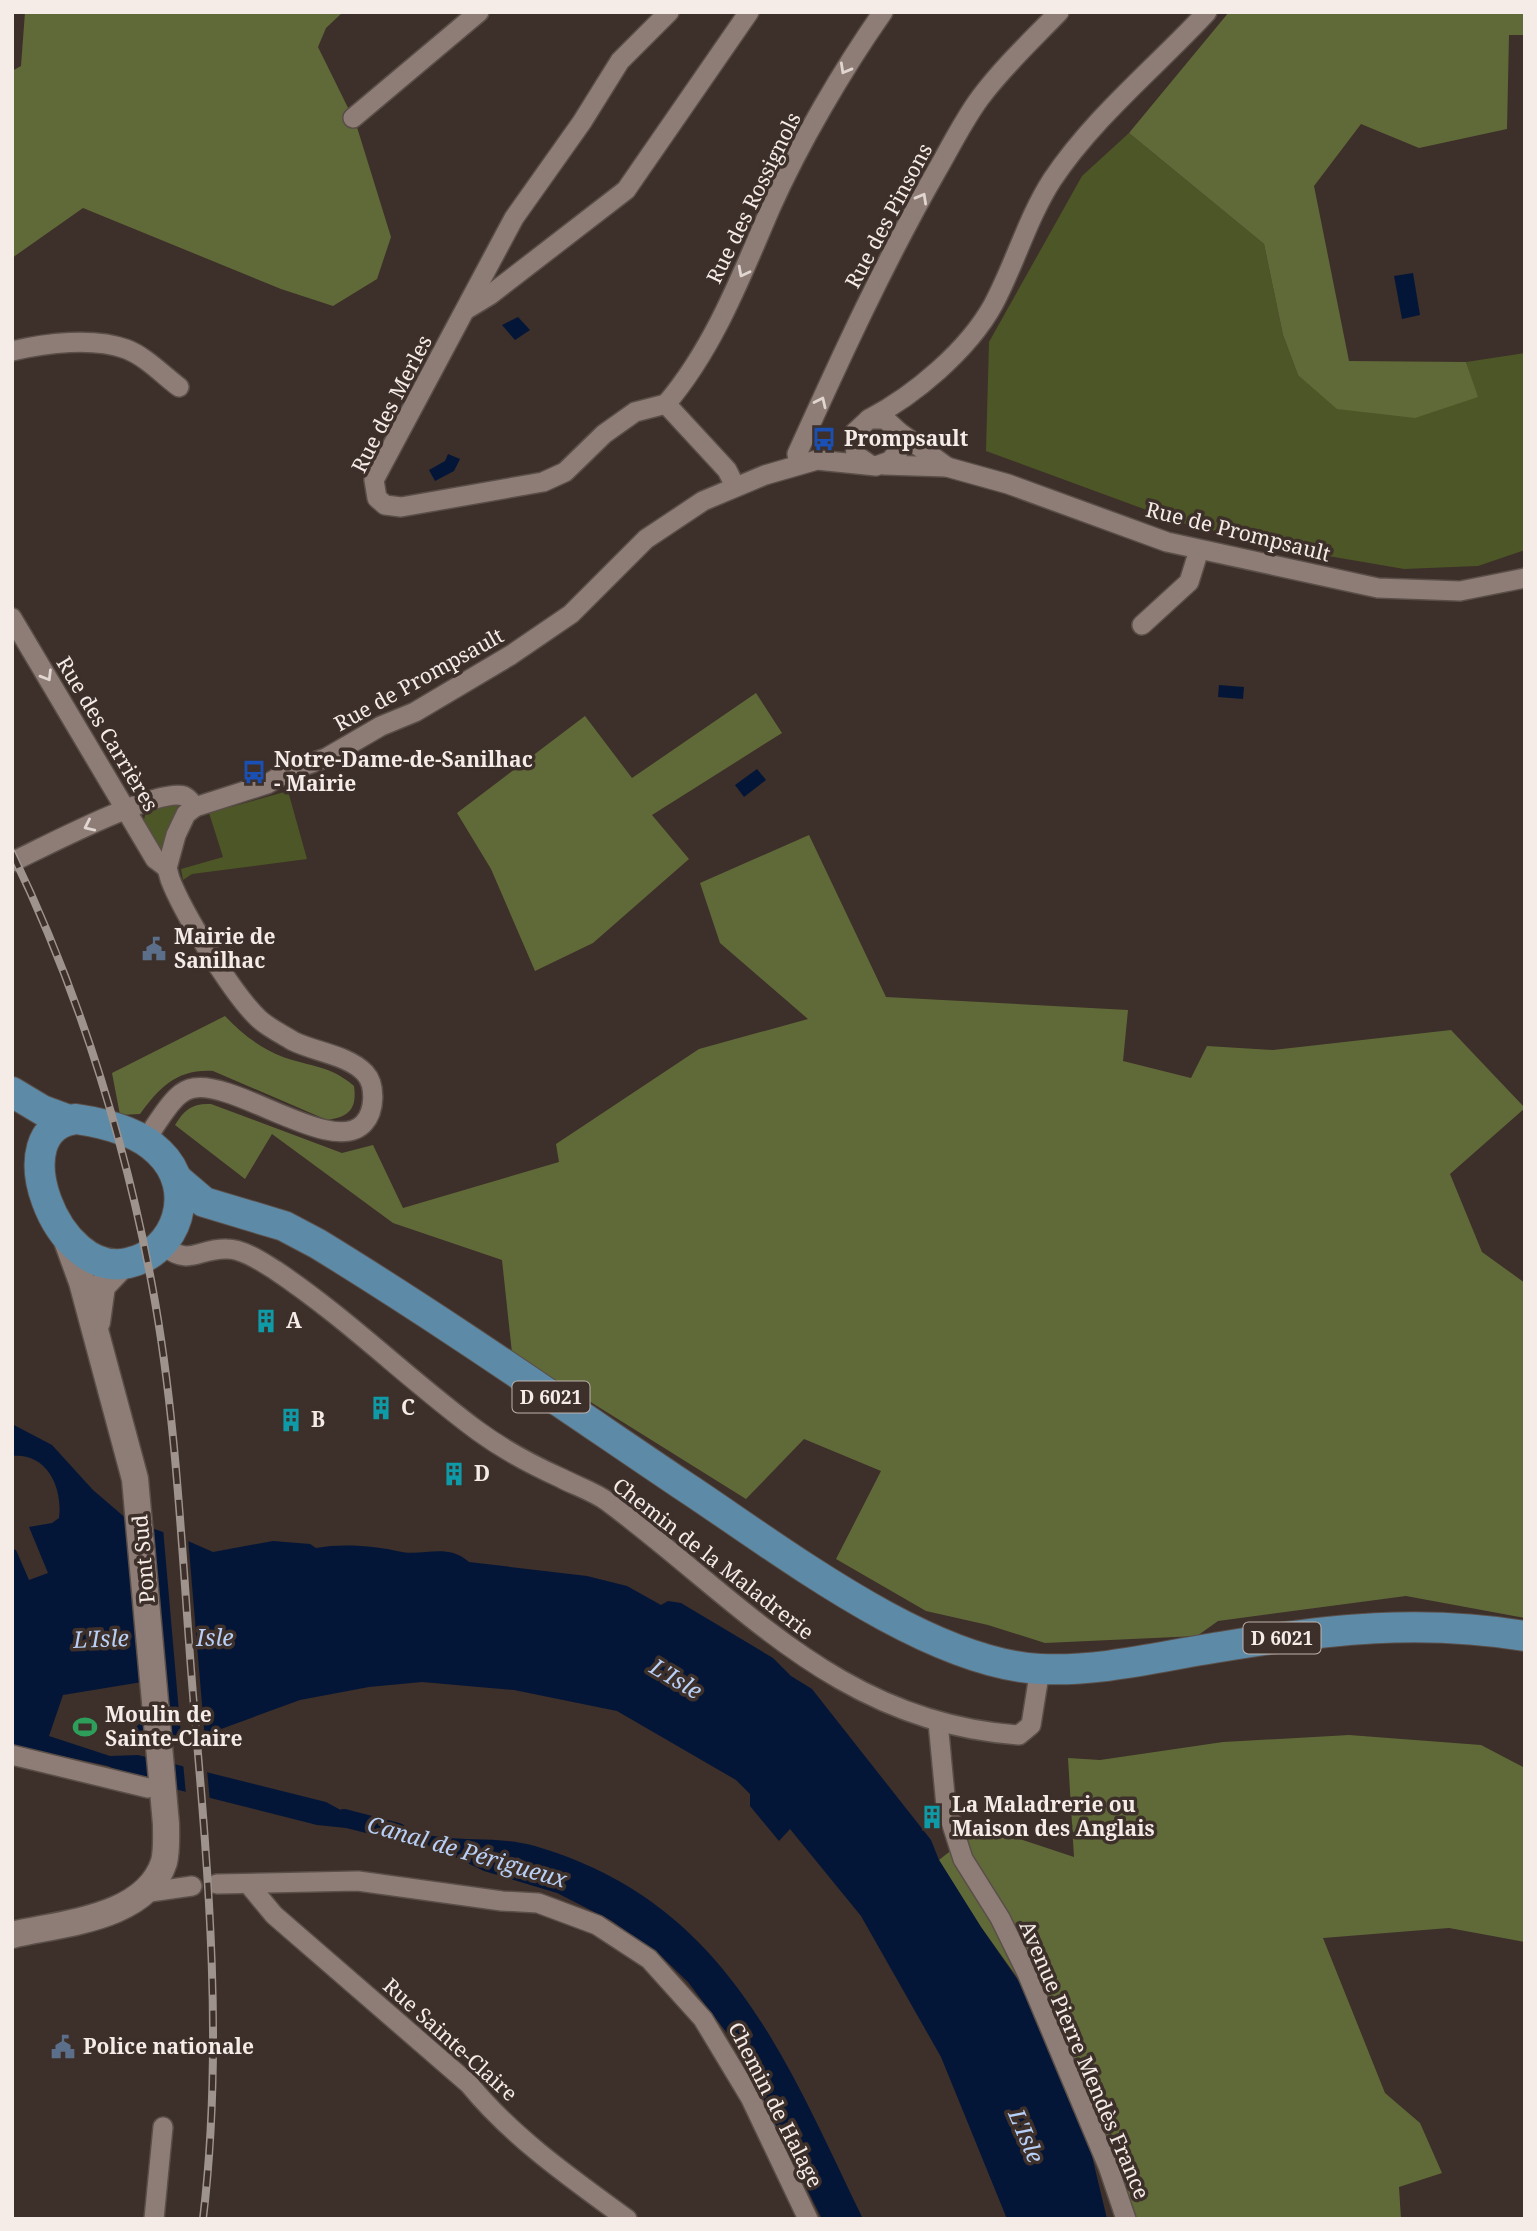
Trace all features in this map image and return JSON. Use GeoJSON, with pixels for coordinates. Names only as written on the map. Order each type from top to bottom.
{"type":"FeatureCollection","features":[{"type":"Feature","properties":{"kind":"main road"},"geometry":{"type":"LineString","coordinates":[[12,1092],[42,1110],[69,1120],[96,1122],[147,1142],[162,1154],[177,1180],[180,1206],[169,1237],[137,1261],[123,1264],[89,1256],[66,1238],[50,1209],[39,1178],[41,1149],[32,1123],[12,1098]]}},
{"type":"Feature","properties":{"kind":"main road"},"geometry":{"type":"LineString","coordinates":[[41,1149],[52,1132],[69,1120]]}},
{"type":"Feature","properties":{"kind":"main road","name":"D 6021"},"geometry":{"type":"LineString","coordinates":[[177,1180],[191,1194],[218,1208],[284,1226],[371,1277],[815,1573],[906,1628],[1002,1663],[1040,1669],[1132,1663],[1342,1630],[1467,1627],[1525,1636]]}},
{"type":"Feature","properties":{"kind":"main road","name":"D 6021"},"geometry":{"type":"LineString","coordinates":[[169,1237],[218,1219],[284,1226]]}},
{"type":"Feature","properties":{"kind":"main road","name":"Pont Sud"},"geometry":{"type":"LineString","coordinates":[[66,1238],[82,1282],[129,1453],[139,1505],[166,1824],[163,1865],[143,1893]]}},
{"type":"Feature","properties":{"kind":"main road","name":"Pont Sud"},"geometry":{"type":"LineString","coordinates":[[97,1341],[99,1295],[102,1286],[123,1264]]}},
{"type":"Feature","properties":{"kind":"main road"},"geometry":{"type":"LineString","coordinates":[[12,1935],[103,1913],[143,1893]]}},
{"type":"Feature","properties":{"kind":"street"},"geometry":{"type":"LineString","coordinates":[[353,118],[479,12]]}},
{"type":"Feature","properties":{"kind":"street","name":"Rue des Merles"},"geometry":{"type":"LineString","coordinates":[[666,404],[635,412],[604,434],[565,472],[543,482],[419,506],[385,505],[377,498],[374,480],[514,218],[548,165],[582,122],[620,61],[669,12]]}},
{"type":"Feature","properties":{"kind":"street"},"geometry":{"type":"LineString","coordinates":[[467,309],[490,295],[626,190],[749,12]]}},
{"type":"Feature","properties":{"kind":"street","name":"Rue des Rossignols"},"geometry":{"type":"LineString","coordinates":[[666,404],[688,377],[792,164],[849,63],[883,12]]}},
{"type":"Feature","properties":{"kind":"street","name":"Rue des Pinsons"},"geometry":{"type":"LineString","coordinates":[[808,462],[797,454],[896,244],[931,181],[977,102],[1005,67],[1059,12]]}},
{"type":"Feature","properties":{"kind":"street"},"geometry":{"type":"LineString","coordinates":[[902,398],[899,450],[876,464],[856,455],[854,433],[948,360],[982,322],[1038,205],[1070,157],[1207,12]]}},
{"type":"Feature","properties":{"kind":"street"},"geometry":{"type":"LineString","coordinates":[[12,351],[51,344],[114,346],[138,356],[179,387]]}},
{"type":"Feature","properties":{"kind":"street"},"geometry":{"type":"LineString","coordinates":[[666,404],[727,470],[735,486]]}},
{"type":"Feature","properties":{"kind":"street"},"geometry":{"type":"LineString","coordinates":[[869,419],[885,419],[898,431]]}},
{"type":"Feature","properties":{"kind":"street","name":"Rue de Prompsault"},"geometry":{"type":"LineString","coordinates":[[898,431],[947,467]]}},
{"type":"Feature","properties":{"kind":"street","name":"Rue de Prompsault"},"geometry":{"type":"LineString","coordinates":[[195,807],[267,783],[291,770],[326,758],[459,686],[571,614],[646,540],[672,520],[735,486],[808,462],[854,433]]}},
{"type":"Feature","properties":{"kind":"street","name":"Rue de Prompsault"},"geometry":{"type":"LineString","coordinates":[[808,462],[947,467],[1199,550],[1391,589],[1460,591],[1525,578]]}},
{"type":"Feature","properties":{"kind":"street"},"geometry":{"type":"LineString","coordinates":[[1142,625],[1189,582],[1199,550]]}},
{"type":"Feature","properties":{"kind":"street","name":"Rue des Carrières"},"geometry":{"type":"LineString","coordinates":[[12,618],[155,859],[167,868],[173,885],[235,991],[259,1019],[310,1049],[351,1063],[367,1075],[373,1094],[372,1110],[364,1123],[354,1129],[340,1132],[323,1130],[220,1091],[193,1088],[181,1093],[170,1104],[147,1142]]}},
{"type":"Feature","properties":{"kind":"street"},"geometry":{"type":"LineString","coordinates":[[12,862],[125,810],[180,795],[187,797],[195,807],[186,814],[176,835],[167,868]]}},
{"type":"Feature","properties":{"kind":"street","name":"Chemin de la Maladrerie"},"geometry":{"type":"LineString","coordinates":[[169,1237],[177,1256],[188,1258],[209,1250],[230,1249],[275,1270],[479,1432],[527,1462],[605,1499],[738,1611],[804,1660],[890,1703],[938,1722],[993,1733],[1019,1735],[1026,1732],[1031,1725],[1040,1669]]}},
{"type":"Feature","properties":{"kind":"street","name":"Avenue Pierre Mendès France"},"geometry":{"type":"LineString","coordinates":[[938,1722],[946,1807],[963,1859],[1000,1918],[1027,1973],[1108,2166],[1126,2219]]}},
{"type":"Feature","properties":{"kind":"street"},"geometry":{"type":"LineString","coordinates":[[12,1755],[148,1788]]}},
{"type":"Feature","properties":{"kind":"street","name":"Chemin de Halage"},"geometry":{"type":"LineString","coordinates":[[217,1884],[358,1881],[502,1901],[538,1903],[573,1914],[625,1941],[667,1976],[714,2034],[750,2097],[808,2219]]}},
{"type":"Feature","properties":{"kind":"street","name":"Rue Sainte-Claire"},"geometry":{"type":"LineString","coordinates":[[250,1885],[274,1915],[469,2084],[483,2101],[568,2176],[627,2219]]}},
{"type":"Feature","properties":{"kind":"street"},"geometry":{"type":"LineString","coordinates":[[143,1893],[192,1886]]}},
{"type":"Feature","properties":{"kind":"street"},"geometry":{"type":"LineString","coordinates":[[154,2219],[163,2127]]}},
{"type":"Feature","properties":{"kind":"green space"},"geometry":{"type":"Polygon","coordinates":[[[25,12],[343,12],[326,28],[318,47],[356,124],[391,237],[377,279],[333,306],[281,289],[83,208],[12,258],[12,71],[21,66],[25,12]]]}},
{"type":"Feature","properties":{"kind":"green space"},"geometry":{"type":"Polygon","coordinates":[[[1229,12],[1525,12],[1525,35],[1509,35],[1507,129],[1419,148],[1361,124],[1314,186],[1349,361],[1466,362],[1478,397],[1415,418],[1337,409],[1298,375],[1283,335],[1264,244],[1129,133],[1229,12]]]}},
{"type":"Feature","properties":{"kind":"green space"},"geometry":{"type":"Polygon","coordinates":[[[1129,133],[1264,244],[1283,335],[1298,375],[1477,397],[1466,362],[1525,353],[1525,550],[1478,566],[1404,569],[1305,552],[1182,523],[986,451],[989,342],[1082,176],[1129,133]]]}},
{"type":"Feature","properties":{"kind":"green space"},"geometry":{"type":"Polygon","coordinates":[[[756,693],[782,733],[652,815],[689,859],[593,943],[535,971],[491,869],[457,813],[585,716],[632,778],[756,693]]]}},
{"type":"Feature","properties":{"kind":"green space"},"geometry":{"type":"Polygon","coordinates":[[[288,791],[307,859],[192,874],[183,880],[181,869],[223,857],[209,813],[288,791]]]}},
{"type":"Feature","properties":{"kind":"green space"},"geometry":{"type":"Polygon","coordinates":[[[172,803],[178,805],[163,852],[155,850],[142,826],[147,809],[172,803]]]}},
{"type":"Feature","properties":{"kind":"green space"},"geometry":{"type":"Polygon","coordinates":[[[809,835],[886,997],[1128,1010],[1123,1061],[1191,1078],[1207,1046],[1273,1050],[1451,1030],[1525,1108],[1450,1174],[1482,1252],[1525,1283],[1525,1618],[1406,1596],[1218,1621],[1197,1636],[1045,1643],[988,1625],[926,1611],[836,1559],[881,1471],[804,1439],[746,1499],[512,1353],[502,1260],[393,1223],[272,1134],[245,1179],[175,1125],[189,1109],[211,1104],[342,1153],[373,1145],[403,1208],[559,1162],[556,1144],[699,1049],[808,1019],[720,943],[700,883],[809,835]]]}},
{"type":"Feature","properties":{"kind":"green space"},"geometry":{"type":"Polygon","coordinates":[[[225,1016],[259,1045],[283,1057],[328,1070],[345,1079],[354,1086],[353,1106],[341,1117],[327,1120],[213,1071],[200,1071],[170,1082],[140,1114],[120,1115],[112,1073],[225,1016]]]}},
{"type":"Feature","properties":{"kind":"green space"},"geometry":{"type":"Polygon","coordinates":[[[1349,1735],[1481,1745],[1525,1768],[1525,1942],[1449,1928],[1323,1938],[1385,2093],[1420,2123],[1442,2173],[1399,2187],[1401,2219],[1119,2219],[1085,2123],[1027,1991],[981,1927],[939,1860],[973,1833],[1005,1834],[1074,1857],[1068,1758],[1100,1760],[1223,1742],[1349,1735]]]}},
{"type":"Feature","properties":{"kind":"water"},"geometry":{"type":"Polygon","coordinates":[[[1413,273],[1420,315],[1402,319],[1394,276],[1413,273]]]}},
{"type":"Feature","properties":{"kind":"water"},"geometry":{"type":"Polygon","coordinates":[[[518,317],[530,330],[515,340],[502,325],[518,317]]]}},
{"type":"Feature","properties":{"kind":"water"},"geometry":{"type":"Polygon","coordinates":[[[448,454],[460,459],[454,471],[435,481],[429,470],[445,461],[448,454]]]}},
{"type":"Feature","properties":{"kind":"water"},"geometry":{"type":"Polygon","coordinates":[[[1219,685],[1244,687],[1243,699],[1218,697],[1219,685]]]}},
{"type":"Feature","properties":{"kind":"water"},"geometry":{"type":"Polygon","coordinates":[[[757,769],[766,780],[744,797],[735,785],[757,769]]]}},
{"type":"Feature","properties":{"kind":"water","name":"Isle"},"geometry":{"type":"Polygon","coordinates":[[[12,1424],[52,1445],[93,1490],[128,1520],[163,1532],[187,1529],[188,1541],[213,1552],[273,1541],[310,1544],[316,1548],[359,1546],[411,1553],[452,1553],[469,1562],[587,1576],[627,1586],[661,1605],[668,1601],[681,1603],[773,1658],[791,1676],[812,1689],[931,1840],[939,1860],[981,1927],[1029,1996],[1091,2152],[1107,2219],[1007,2219],[941,2057],[861,1916],[790,1829],[779,1841],[750,1806],[750,1794],[736,1780],[617,1711],[514,1690],[422,1682],[369,1687],[300,1700],[180,1744],[111,1748],[114,1734],[133,1738],[137,1726],[145,1718],[142,1682],[63,1695],[49,1736],[110,1756],[138,1755],[326,1802],[348,1814],[369,1819],[366,1830],[317,1825],[131,1778],[108,1766],[12,1745],[12,1549],[16,1550],[29,1580],[48,1573],[29,1527],[52,1523],[59,1518],[60,1507],[55,1484],[43,1466],[24,1456],[12,1456],[12,1424]]]}},
{"type":"Feature","properties":{"kind":"water"},"geometry":{"type":"Polygon","coordinates":[[[378,1821],[440,1837],[511,1841],[535,1846],[601,1871],[656,1905],[702,1946],[741,1992],[775,2044],[863,2219],[822,2219],[733,2041],[688,1982],[662,1957],[612,1921],[557,1893],[484,1871],[436,1848],[375,1833],[378,1821]]]}},
{"type":"Feature","properties":{"kind":"pier"},"geometry":{"type":"Polygon","coordinates":[[[187,1525],[205,1740],[182,1747],[163,1528],[187,1525]]]}},
{"type":"Feature","properties":{"kind":"pier"},"geometry":{"type":"Polygon","coordinates":[[[183,1762],[207,1770],[210,1802],[186,1795],[183,1762]]]}},
{"type":"Feature","properties":{"kind":"waterway","name":"Canal de Périgueux"},"geometry":{"type":"LineString","coordinates":[[344,1818],[398,1832]]}},
{"type":"Feature","properties":{"kind":"railway"},"geometry":{"type":"LineString","coordinates":[[12,853],[58,957],[113,1119],[141,1229],[167,1386],[178,1489],[212,1957],[212,2088],[203,2219]]}},
{"type":"Feature","properties":{"kind":"place","name":"Prompsault"},"geometry":{"type":"Point","coordinates":[824,439]}},
{"type":"Feature","properties":{"kind":"place","name":"Notre-Dame-de-Sanilhac - Mairie"},"geometry":{"type":"Point","coordinates":[254,772]}},
{"type":"Feature","properties":{"kind":"place","name":"Mairie de Sanilhac"},"geometry":{"type":"Point","coordinates":[154,949]}},
{"type":"Feature","properties":{"kind":"place","name":"A"},"geometry":{"type":"Point","coordinates":[266,1321]}},
{"type":"Feature","properties":{"kind":"place","name":"C"},"geometry":{"type":"Point","coordinates":[381,1408]}},
{"type":"Feature","properties":{"kind":"place","name":"B"},"geometry":{"type":"Point","coordinates":[291,1420]}},
{"type":"Feature","properties":{"kind":"place","name":"D"},"geometry":{"type":"Point","coordinates":[454,1474]}},
{"type":"Feature","properties":{"kind":"place","name":"Moulin de Sainte-Claire"},"geometry":{"type":"Point","coordinates":[85,1727]}},
{"type":"Feature","properties":{"kind":"place","name":"La Maladrerie ou Maison des Anglais"},"geometry":{"type":"Point","coordinates":[932,1817]}},
{"type":"Feature","properties":{"kind":"place","name":"Police nationale"},"geometry":{"type":"Point","coordinates":[63,2047]}},
{"type":"Feature","properties":{"kind":"water label","name":"L'Isle"},"geometry":{"type":"Point","coordinates":[101,1639]}},
{"type":"Feature","properties":{"kind":"water label","name":"L'Isle"},"geometry":{"type":"Point","coordinates":[676,1679]}},
{"type":"Feature","properties":{"kind":"water label","name":"L'Isle"},"geometry":{"type":"Point","coordinates":[1026,2136]}}]}
